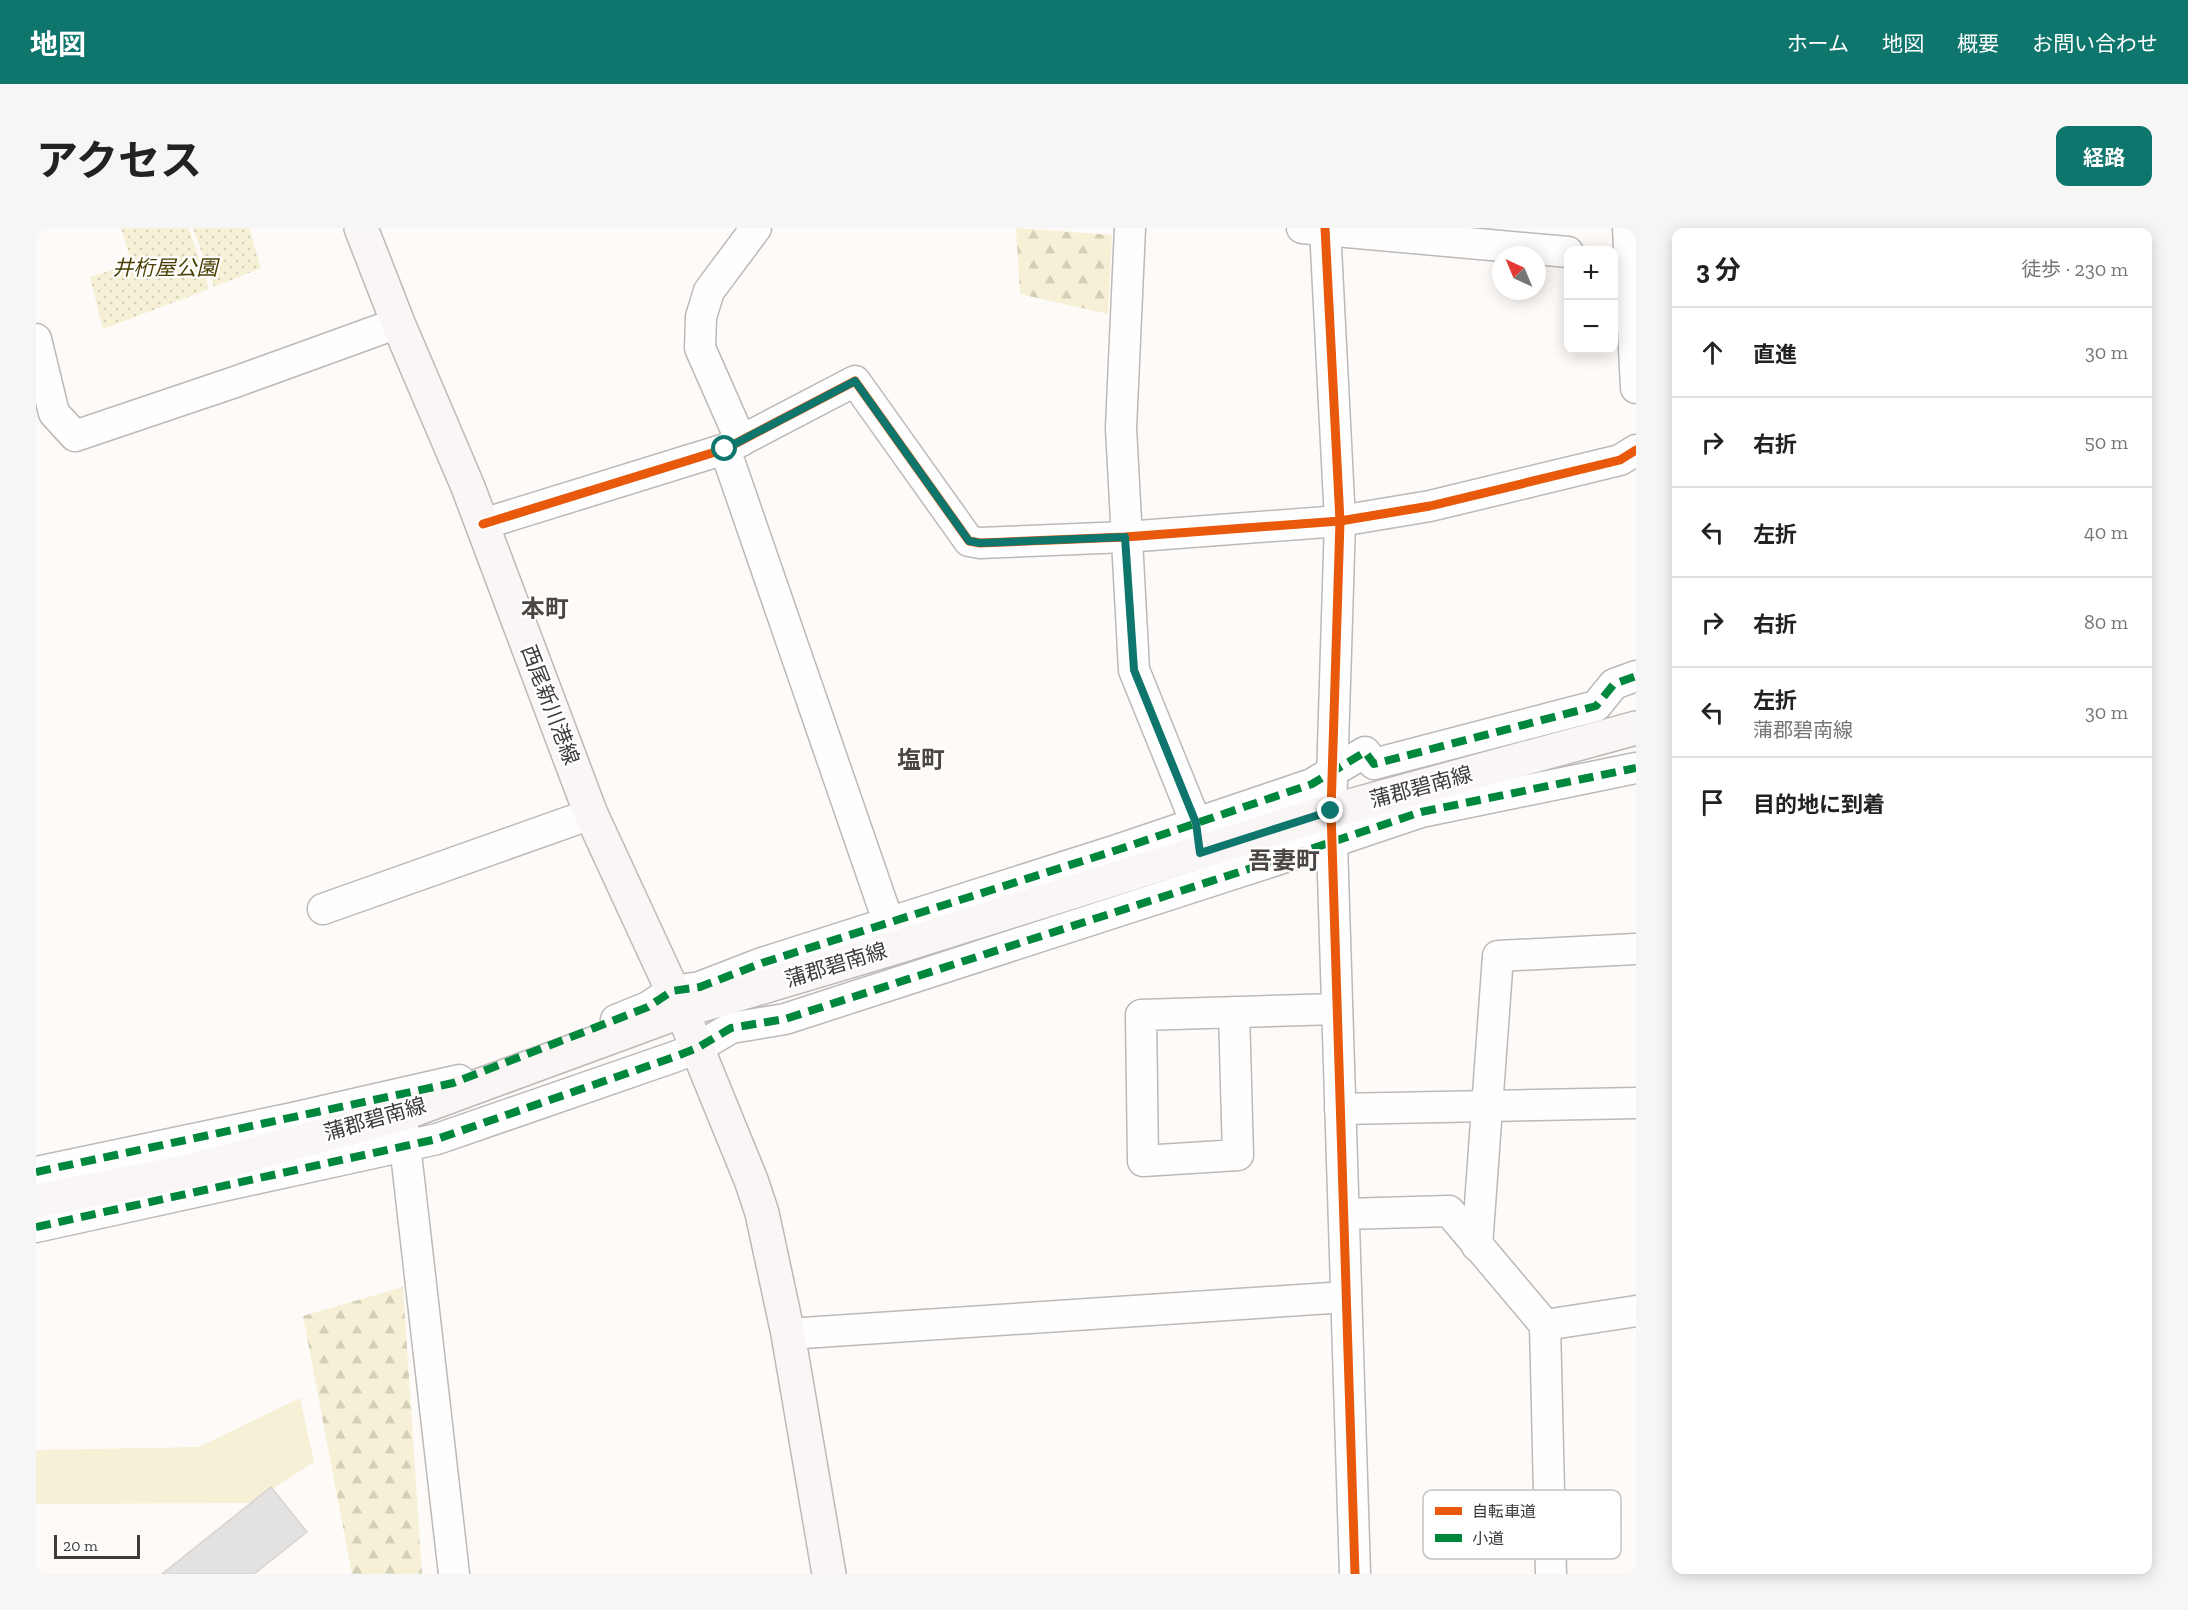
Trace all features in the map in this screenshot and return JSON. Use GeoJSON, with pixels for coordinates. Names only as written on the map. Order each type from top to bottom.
{"type":"FeatureCollection","features":[{"type":"Feature","properties":{"kind":"main road","name":"西尾新川港線"},"geometry":{"type":"LineString","coordinates":[[361,228],[398,323],[483,524],[591,814],[698,1048],[751,1180],[762,1213],[788,1334],[830,1574]]}},
{"type":"Feature","properties":{"kind":"main road","name":"蒲郡碧南線"},"geometry":{"type":"LineString","coordinates":[[36,1201],[189,1171],[402,1114],[677,1001],[1198,838],[1332,827],[1636,728]]}},
{"type":"Feature","properties":{"kind":"street"},"geometry":{"type":"LineString","coordinates":[[756,228],[709,291],[701,317],[700,348],[893,935]]}},
{"type":"Feature","properties":{"kind":"street"},"geometry":{"type":"LineString","coordinates":[[1130,228],[1121,428],[1125,537],[1134,670],[1198,838],[1311,784],[1365,752],[1374,764],[1596,706],[1614,684],[1636,675]]}},
{"type":"Feature","properties":{"kind":"street"},"geometry":{"type":"LineString","coordinates":[[1628,228],[1626,260],[1636,388]]}},
{"type":"Feature","properties":{"kind":"street"},"geometry":{"type":"LineString","coordinates":[[1355,1574],[1332,827],[1340,521],[1317,229],[1564,252]]}},
{"type":"Feature","properties":{"kind":"street"},"geometry":{"type":"LineString","coordinates":[[36,339],[54,413],[75,436],[235,382],[398,323]]}},
{"type":"Feature","properties":{"kind":"street"},"geometry":{"type":"LineString","coordinates":[[483,524],[733,445],[780,418],[855,381],[969,541],[980,543],[1125,537],[1340,521],[1430,506],[1620,460],[1636,450]]}},
{"type":"Feature","properties":{"kind":"street"},"geometry":{"type":"LineString","coordinates":[[36,1227],[437,1139],[698,1048],[731,1028],[785,1019],[1332,827],[1421,812],[1636,768]]}},
{"type":"Feature","properties":{"kind":"street"},"geometry":{"type":"LineString","coordinates":[[323,909],[591,814]]}},
{"type":"Feature","properties":{"kind":"street"},"geometry":{"type":"LineString","coordinates":[[1478,1246],[1498,956],[1636,949]]}},
{"type":"Feature","properties":{"kind":"street"},"geometry":{"type":"LineString","coordinates":[[36,1172],[453,1083],[648,1007],[677,1001]]}},
{"type":"Feature","properties":{"kind":"street"},"geometry":{"type":"LineString","coordinates":[[1234,1012],[1238,1155],[1143,1161],[1141,1015],[1234,1012],[1337,1009]]}},
{"type":"Feature","properties":{"kind":"street"},"geometry":{"type":"LineString","coordinates":[[1340,1109],[1636,1103]]}},
{"type":"Feature","properties":{"kind":"street"},"geometry":{"type":"LineString","coordinates":[[402,1114],[454,1574]]}},
{"type":"Feature","properties":{"kind":"street"},"geometry":{"type":"LineString","coordinates":[[1344,1214],[1449,1211],[1545,1326],[1549,1490]]}},
{"type":"Feature","properties":{"kind":"street"},"geometry":{"type":"LineString","coordinates":[[788,1334],[1347,1297]]}},
{"type":"Feature","properties":{"kind":"street"},"geometry":{"type":"LineString","coordinates":[[1545,1326],[1636,1311]]}},
{"type":"Feature","properties":{"kind":"street"},"geometry":{"type":"LineString","coordinates":[[1551,1559],[1551,1574]]}},
{"type":"Feature","properties":{"kind":"green space","name":"井桁屋公園"},"geometry":{"type":"Polygon","coordinates":[[[121,228],[189,228],[209,289],[103,329],[90,277],[132,264],[121,228]]]}},
{"type":"Feature","properties":{"kind":"green space"},"geometry":{"type":"Polygon","coordinates":[[[193,228],[249,228],[261,268],[214,287],[193,228]]]}},
{"type":"Feature","properties":{"kind":"green space"},"geometry":{"type":"Polygon","coordinates":[[[1016,228],[1112,235],[1108,314],[1020,294],[1016,228]]]}},
{"type":"Feature","properties":{"kind":"green space"},"geometry":{"type":"Polygon","coordinates":[[[403,1287],[422,1574],[352,1574],[303,1316],[403,1287]]]}},
{"type":"Feature","properties":{"kind":"green space"},"geometry":{"type":"Polygon","coordinates":[[[300,1398],[314,1462],[251,1503],[36,1504],[36,1450],[199,1447],[300,1398]]]}},
{"type":"Feature","properties":{"kind":"building"},"geometry":{"type":"Polygon","coordinates":[[[271,1487],[307,1532],[254,1574],[162,1574],[271,1487]]]}},
{"type":"Feature","properties":{"kind":"marked path"},"geometry":{"type":"LineString","coordinates":[[36,1172],[453,1083],[648,1007],[672,991],[700,987],[762,963],[1117,850],[1312,784],[1365,752],[1374,764],[1596,706],[1614,684],[1636,676]]}},
{"type":"Feature","properties":{"kind":"marked path"},"geometry":{"type":"LineString","coordinates":[[36,1227],[437,1139],[674,1057],[697,1048],[731,1028],[785,1019],[1421,812],[1636,768]]}},
{"type":"Feature","properties":{"kind":"cycle path"},"geometry":{"type":"LineString","coordinates":[[1325,228],[1340,521],[1331,811],[1355,1574]]}},
{"type":"Feature","properties":{"kind":"cycle path"},"geometry":{"type":"LineString","coordinates":[[483,524],[725,449],[855,381],[969,541],[980,543],[1125,537],[1340,521],[1430,506],[1620,460],[1636,450]]}},
{"type":"Feature","properties":{"kind":"district","name":"本町"},"geometry":{"type":"Point","coordinates":[545,609]}},
{"type":"Feature","properties":{"kind":"district","name":"塩町"},"geometry":{"type":"Point","coordinates":[921,760]}},
{"type":"Feature","properties":{"kind":"district","name":"吾妻町"},"geometry":{"type":"Point","coordinates":[1284,861]}},
{"type":"Feature","properties":{"kind":"route"},"geometry":{"type":"LineString","coordinates":[[725,449],[780,418],[855,381],[969,541],[980,543],[1125,537],[1134,670],[1196,823],[1200,853],[1331,811]]}}]}
